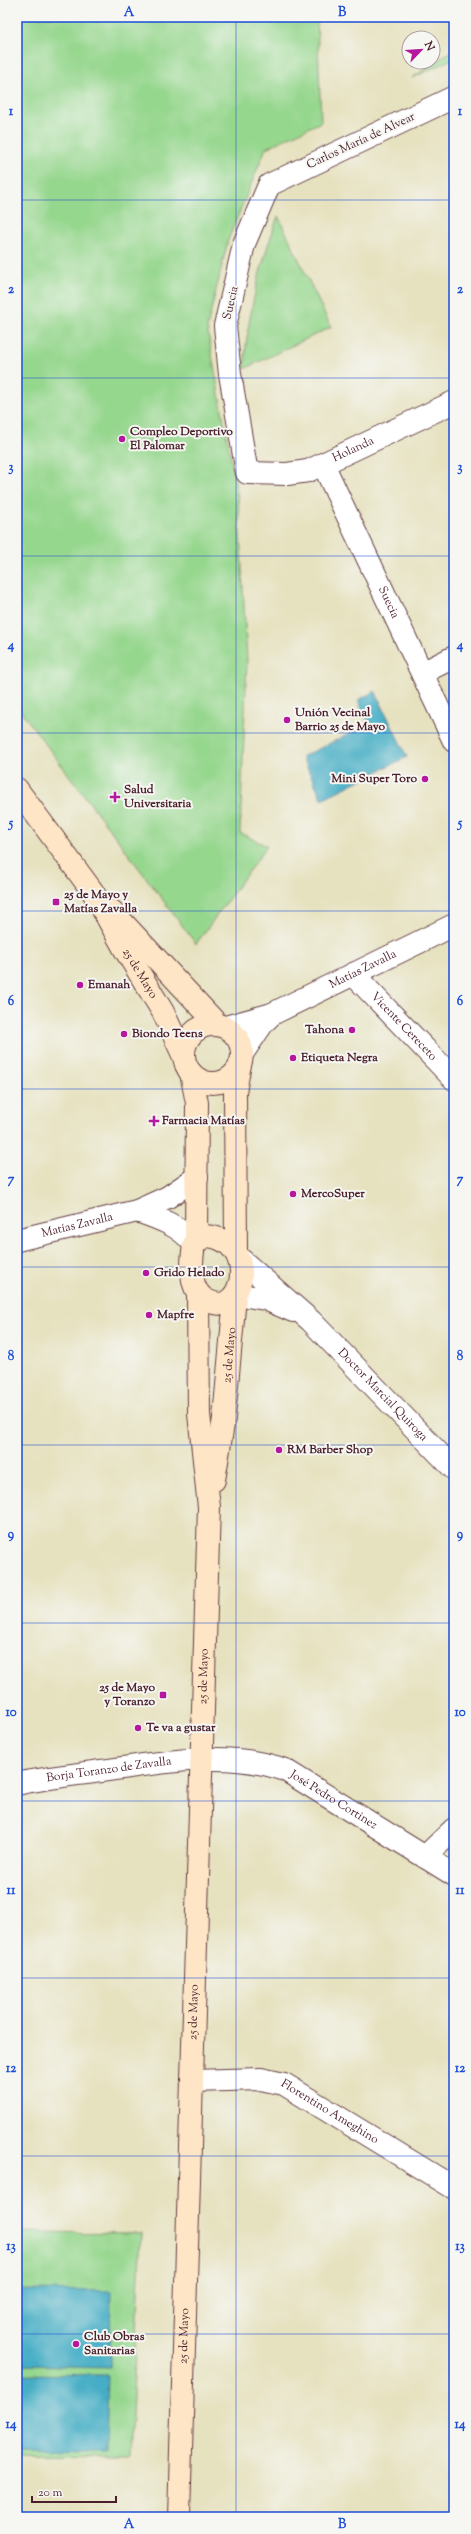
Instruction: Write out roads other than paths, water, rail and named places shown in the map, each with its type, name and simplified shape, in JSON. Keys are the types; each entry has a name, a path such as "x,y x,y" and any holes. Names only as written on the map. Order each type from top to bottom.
{"street":[{"name":"Carlos María de Alvear","path":"269,184 454,97"},
{"name":"Suecia","path":"247,473 230,374 225,326 244,244 269,184"},
{"name":"Holanda","path":"247,473 287,474 308,471 454,402"},
{"name":"Suecia","path":"323,464 454,741"},
{"path":"422,673 454,657"},
{"name":"25 de Mayo","path":"17,789 93,892 221,1026"},
{"name":"25 de Mayo","path":"93,892 124,948 163,1012 188,1065 197,1103 195,1242"},
{"name":"Matías Zavalla","path":"221,1026 272,1014 454,925"},
{"name":"Vicente Cereceto","path":"353,974 454,1079"},
{"name":"Matías Zavalla","path":"241,1059 263,1023 272,1014"},
{"path":"237,1253 224,1239 217,1236 204,1236 195,1242 192,1259 194,1284 198,1295 204,1300 222,1304 235,1296 239,1270 237,1253 235,1092 241,1059 239,1040 221,1026 200,1027 193,1032 185,1046 188,1065 208,1082 218,1082 235,1073 241,1059"},
{"name":"Matías Zavalla","path":"17,1240 137,1211 168,1197 197,1177"},
{"path":"137,1211 170,1224 195,1242"},
{"name":"Doctor Marcial Quiroga","path":"237,1253 311,1321 454,1469"},
{"name":"25 de Mayo","path":"198,1295 199,1414 209,1507"},
{"name":"25 de Mayo","path":"179,2517 209,1507 224,1418 235,1296"},
{"name":"Doctor Marcial Quiroga","path":"235,1296 251,1296 280,1304 311,1321"},
{"name":"Borja Toranzo de Zavalla","path":"17,1784 201,1759"},
{"name":"José Pedro Cortinez","path":"201,1759 246,1760 267,1763 284,1770 454,1875"},
{"path":"424,1857 454,1829"},
{"name":"Florentino Ameghino","path":"192,2081 261,2079 284,2084 454,2188"}],"water":[{"path":"375,691 407,757 322,799 302,757 369,724 358,700"},
{"path":"17,2290 111,2291 110,2367 17,2365"},
{"path":"17,2374 108,2375 106,2451 17,2450"}],"place":[{"name":"Compleo Deportivo El Palomar","path":"122,439"},
{"name":"Unión Vecinal Barrio 25 de Mayo","path":"287,720"},
{"name":"Mini Super Toro","path":"425,779"},
{"name":"Salud Universitaria","path":"115,797"},
{"name":"25 de Mayo y Matías Zavalla","path":"56,902"},
{"name":"Emanah","path":"80,985"},
{"name":"Tahona","path":"352,1030"},
{"name":"Biondo Teens","path":"124,1034"},
{"name":"Etiqueta Negra","path":"293,1058"},
{"name":"Farmacia Matías","path":"154,1121"},
{"name":"MercoSuper","path":"293,1194"},
{"name":"Grido Helado","path":"146,1273"},
{"name":"Mapfre","path":"149,1315"},
{"name":"RM Barber Shop","path":"279,1450"},
{"name":"25 de Mayo y Toranzo","path":"163,1695"},
{"name":"Te va a gustar","path":"138,1728"},
{"name":"Club Obras Sanitarias","path":"76,2344"}]}
